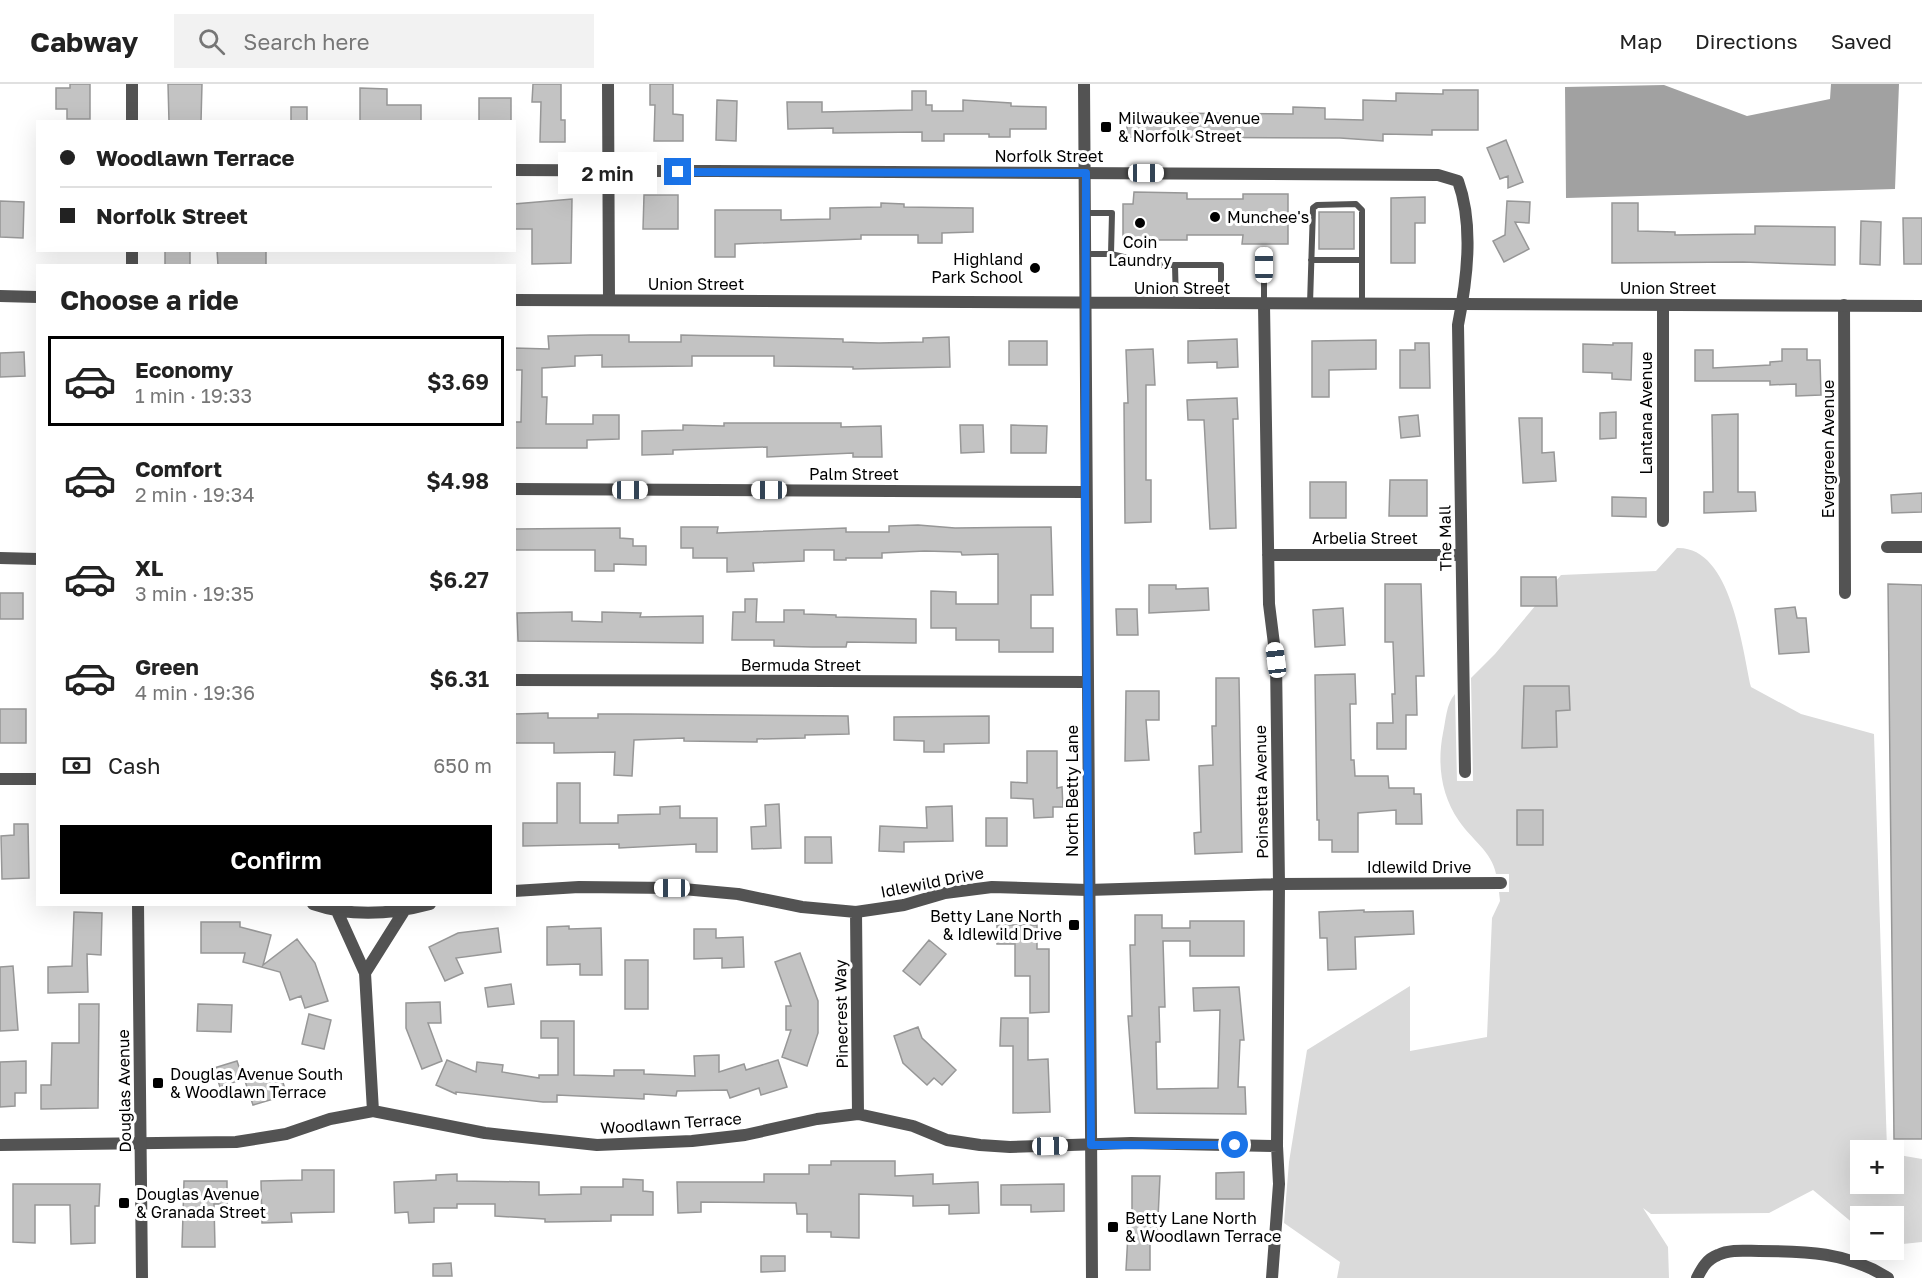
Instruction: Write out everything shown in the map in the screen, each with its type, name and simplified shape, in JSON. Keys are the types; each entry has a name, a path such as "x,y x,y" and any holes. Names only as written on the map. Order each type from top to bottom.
{"street":[{"path":"132,84 132,120"},
{"path":"608,84 609,300"},
{"name":"North Betty Lane","path":"1084,84 1092,1278"},
{"name":"Norfolk Street","path":"516,170 1438,175 1458,181 1467,204 1466,276 1462,304"},
{"path":"0,296 36,297"},
{"name":"Union Street","path":"516,300 1264,305 1922,306"},
{"name":"The Mall","path":"1462,304 1458,325 1465,772"},
{"name":"Lantana Avenue","path":"1662,304 1663,521"},
{"name":"Poinsetta Avenue","path":"1264,305 1269,604 1276,660 1279,884 1277,1146 1279,1184 1272,1278"},
{"name":"Evergreen Avenue","path":"1844,305 1845,593"},
{"name":"Palm Street","path":"516,489 1085,492"},
{"path":"1887,547 1922,547"},
{"name":"Arbelia Street","path":"1268,555 1461,555"},
{"path":"0,558 36,559"},
{"name":"Bermuda Street","path":"516,680 1087,682"},
{"path":"0,779 36,779"},
{"name":"Idlewild Drive","path":"516,891 579,886 672,888 738,894 802,907 856,912 904,905 945,893 992,887 1088,890 1279,884 1501,883"},
{"name":"Douglas Avenue","path":"138,906 142,1278"},
{"path":"322,906 367,913 404,911 423,906"},
{"path":"336,909 365,973 373,1112"},
{"path":"365,973 404,911"},
{"name":"Pinecrest Way","path":"856,912 858,1114"},
{"name":"Woodlawn Terrace","path":"0,1145 236,1142 286,1134 330,1119 373,1112 485,1133 597,1144 692,1141 745,1135 817,1119 858,1114 913,1126 947,1140 980,1145 1131,1143 1277,1146"},
{"path":"1697,1278 1704,1264 1717,1255 1731,1251 1803,1251 1851,1260 1888,1278"}],"lane":[{"path":"1310,305 1313,208 1317,205 1356,204 1362,210 1362,304"},
{"path":"1086,213 1112,213 1112,254"},
{"path":"1264,250 1264,305"},
{"path":"1086,254 1112,254 1158,265 1221,266 1221,304"},
{"path":"1311,260 1362,260"},
{"path":"1175,265 1176,304"}],"shaded area":[{"path":"1831,84 1899,84 1895,189 1566,198 1565,87 1664,85 1747,116 1830,99"},
{"path":"1677,548 1695,552 1710,563 1722,581 1731,602 1751,687 1801,714 1874,734 1887,1140 1850,1140 1850,1194 1904,1194 1904,1156 1922,1159 1922,1242 1904,1244 1904,1206 1850,1206 1850,1221 1813,1190 1769,1213 1651,1214 1643,1208 1668,1247 1669,1278 1337,1278 1340,1262 1284,1223 1289,1162 1307,1050 1410,986 1410,1051 1487,1037 1492,918 1500,901 1499,892 1509,892 1509,874 1496,874 1486,852 1459,821 1444,790 1440,756 1450,702 1455,694 1457,781 1473,781 1471,678 1495,654 1561,575 1656,571"}],"building":[{"path":"70,84 90,84 90,119 67,119 67,109 56,109 56,88 70,88"},
{"path":"168,84 202,84 201,120 169,120"},
{"path":"533,84 561,84 561,120 565,120 565,142 540,142 541,102 532,102"},
{"path":"650,84 673,84 673,114 683,115 683,141 654,141 655,105 650,105"},
{"path":"360,88 387,89 387,105 421,105 421,120 360,120"},
{"path":"1443,90 1478,90 1478,130 1432,130 1432,135 1383,134 1383,141 1340,138 1127,137 1127,113 1293,114 1293,107 1325,108 1325,119 1363,120 1363,100 1396,101 1396,93 1443,94"},
{"path":"912,91 926,91 926,105 932,105 932,111 963,111 963,100 1011,103 1011,106 1046,107 1046,129 1010,129 1010,137 989,137 989,134 944,134 944,141 922,141 922,132 833,133 833,128 788,129 787,102 822,102 822,112 912,110"},
{"path":"479,98 511,98 511,120 479,120"},
{"path":"717,100 737,101 736,141 716,140"},
{"path":"291,107 307,107 307,120 291,120"},
{"path":"1506,140 1523,182 1508,188 1508,176 1500,179 1487,148"},
{"path":"1134,192 1187,193 1187,199 1243,199 1243,194 1288,194 1288,244 1242,244 1243,235 1187,235 1187,240 1123,240 1123,204 1133,204"},
{"path":"644,195 678,195 678,229 643,229"},
{"path":"1425,197 1425,223 1415,223 1415,263 1391,263 1391,198"},
{"path":"572,199 571,263 532,264 532,229 516,229 516,204"},
{"path":"0,201 24,202 23,238 0,237"},
{"path":"1507,201 1530,202 1529,223 1515,222 1529,249 1504,262 1493,241 1505,235"},
{"path":"881,203 904,204 904,207 973,208 973,232 942,233 942,243 918,243 918,235 861,235 861,239 735,244 735,257 715,257 715,210 781,210 781,220 830,219 830,208 881,207"},
{"path":"1612,203 1638,203 1638,231 1675,232 1675,235 1755,234 1755,226 1835,227 1835,265 1743,262 1612,263"},
{"path":"1319,212 1354,212 1354,249 1319,249"},
{"path":"1903,218 1922,218 1922,264 1904,264"},
{"path":"1861,221 1881,222 1880,265 1860,264"},
{"path":"165,252 190,252 190,264 165,264"},
{"path":"217,252 266,252 266,264 218,264"},
{"path":"629,335 629,342 681,342 681,335 843,339 843,342 879,343 923,342 923,338 949,337 950,367 853,369 853,367 774,366 774,356 692,356 692,366 602,367 602,355 575,356 575,366 542,368 542,397 547,397 546,424 593,424 593,415 619,415 619,439 587,440 587,448 516,448 516,422 521,422 522,370 516,370 516,348 549,349 548,336"},
{"path":"1237,339 1238,367 1217,368 1217,362 1188,363 1188,341"},
{"path":"1376,340 1376,369 1329,370 1329,397 1312,397 1312,341"},
{"path":"1009,341 1047,341 1047,365 1009,365"},
{"path":"1415,343 1429,343 1430,388 1400,388 1400,350 1415,350"},
{"path":"1613,343 1632,343 1631,380 1612,379 1612,373 1583,372 1583,344 1613,345"},
{"path":"1153,349 1155,385 1146,385 1146,480 1151,480 1151,522 1125,523 1124,403 1128,403 1126,350"},
{"path":"1782,349 1807,349 1807,360 1820,360 1821,395 1796,396 1796,384 1770,385 1770,381 1695,381 1695,350 1713,350 1713,368 1770,365 1770,362 1782,361"},
{"path":"24,352 25,376 0,377 0,353"},
{"path":"1237,398 1238,419 1233,419 1236,528 1210,529 1204,420 1188,420 1187,400"},
{"path":"1616,412 1616,438 1600,439 1600,413"},
{"path":"1738,414 1738,492 1755,492 1756,511 1704,513 1704,492 1713,492 1712,415"},
{"path":"1418,415 1420,436 1401,438 1399,417"},
{"path":"1519,418 1542,418 1542,453 1554,452 1556,481 1523,483"},
{"path":"724,423 841,423 841,427 881,426 882,457 853,457 853,453 767,457 767,447 673,450 673,454 642,455 642,431 683,430 683,425 724,426"},
{"path":"960,425 983,425 984,452 961,453"},
{"path":"1011,425 1047,426 1046,453 1011,453"},
{"path":"1390,480 1427,480 1427,516 1389,516"},
{"path":"1310,482 1346,482 1346,518 1310,518"},
{"path":"1922,493 1922,512 1892,513 1891,495"},
{"path":"1612,497 1646,498 1646,517 1612,516"},
{"path":"918,525 955,528 1051,527 1053,595 1031,595 1031,628 1053,628 1053,652 999,652 999,640 956,640 956,628 931,628 931,591 956,592 956,604 998,604 998,554 962,555 961,552 925,551 882,553 882,558 834,560 834,550 804,550 804,561 753,563 754,571 727,572 727,558 693,558 693,548 681,548 681,527 718,527 717,533 846,528 846,532 889,532 889,526"},
{"path":"620,528 620,538 633,539 633,546 646,546 646,565 614,564 614,571 595,571 595,550 516,550 516,529"},
{"path":"1521,577 1556,577 1557,606 1521,606"},
{"path":"1385,584 1421,584 1424,676 1416,676 1417,715 1406,715 1406,749 1377,749 1377,723 1393,723 1392,694 1395,694 1393,642 1385,642"},
{"path":"1888,584 1922,585 1922,1139 1894,1139"},
{"path":"1149,585 1176,585 1176,589 1208,588 1209,610 1149,613"},
{"path":"0,593 23,593 23,619 0,619"},
{"path":"745,599 757,599 756,622 784,622 784,610 804,610 804,614 836,615 836,617 916,619 916,643 847,642 846,647 812,647 774,646 774,640 732,640 733,612 745,612"},
{"path":"1795,607 1797,618 1806,618 1809,652 1779,654 1775,609"},
{"path":"1343,608 1345,645 1315,647 1313,610"},
{"path":"1116,609 1137,609 1138,635 1117,635"},
{"path":"572,612 572,621 602,622 602,612 641,613 640,617 703,616 703,643 518,641 517,613"},
{"path":"1355,674 1356,704 1350,704 1351,760 1354,760 1355,776 1388,776 1389,788 1414,788 1414,794 1421,794 1422,824 1396,824 1396,810 1358,813 1358,852 1332,852 1332,840 1319,840 1319,820 1317,820 1315,675"},
{"path":"1216,678 1239,678 1242,852 1195,854 1194,833 1201,832 1199,766 1213,765 1212,726 1216,726"},
{"path":"1524,686 1569,686 1570,710 1556,711 1557,747 1522,748"},
{"path":"1126,691 1159,691 1159,720 1146,720 1149,760 1125,761"},
{"path":"0,709 26,709 26,743 0,743"},
{"path":"548,713 548,718 598,718 598,714 848,716 849,734 757,739 757,742 684,741 684,738 634,740 632,776 614,775 615,752 554,753 554,743 516,743 516,714"},
{"path":"989,716 989,743 944,744 944,752 924,752 924,741 894,740 894,717"},
{"path":"1027,751 1057,751 1057,788 1062,787 1063,807 1053,807 1053,817 1034,818 1033,799 1011,798 1011,782 1027,783"},
{"path":"557,783 580,783 580,823 618,823 618,815 660,814 660,807 680,806 680,818 717,818 717,852 696,852 696,844 619,848 619,844 523,846 523,823 557,823"},
{"path":"779,804 781,848 752,849 751,827 766,826 765,805"},
{"path":"952,806 953,841 904,842 904,852 879,851 880,826 927,828 926,807"},
{"path":"1517,810 1543,810 1543,845 1517,845"},
{"path":"986,818 1007,818 1007,846 986,846"},
{"path":"14,824 28,824 29,878 2,879 1,836 14,835"},
{"path":"805,837 831,837 832,863 805,863"},
{"path":"1364,910 1364,912 1413,911 1414,934 1355,937 1356,969 1328,970 1327,938 1320,938 1319,912"},
{"path":"74,912 102,913 101,955 87,954 88,992 48,993 48,967 72,966"},
{"path":"1135,915 1162,915 1162,928 1190,928 1190,921 1244,921 1244,956 1190,956 1190,941 1163,941 1165,1007 1159,1007 1160,1042 1156,1042 1157,1089 1218,1088 1220,1010 1194,1011 1193,988 1239,987 1244,1040 1240,1040 1238,1087 1245,1087 1246,1114 1135,1113 1128,1016 1132,1016 1130,945 1135,945"},
{"path":"201,922 240,922 240,927 271,935 263,965 297,939 315,963 328,1001 305,1008 301,996 290,1000 280,972 243,962 245,953 201,953"},
{"path":"997,925 1037,925 1037,949 1049,949 1049,1012 1030,1013 1030,976 1015,976 1015,944 997,944"},
{"path":"569,926 569,929 601,928 602,975 580,975 580,964 547,965 547,927"},
{"path":"498,928 501,952 456,958 463,973 445,981 429,947 458,933"},
{"path":"694,929 716,929 716,938 743,937 744,967 722,968 722,958 694,959"},
{"path":"929,940 946,954 920,985 903,971"},
{"path":"800,953 818,1001 818,1033 807,1066 782,1057 791,1030 786,1030 786,1006 791,1006 775,962"},
{"path":"625,960 648,960 648,1009 625,1009"},
{"path":"13,966 18,1030 0,1031 0,967"},
{"path":"511,984 514,1004 488,1007 485,988"},
{"path":"440,1002 441,1023 428,1023 442,1061 422,1069 406,1028 406,1003"},
{"path":"79,1004 99,1004 98,1108 41,1109 41,1085 51,1085 52,1043 79,1043"},
{"path":"198,1004 232,1005 231,1032 197,1031"},
{"path":"309,1014 331,1020 324,1049 302,1044"},
{"path":"1001,1018 1028,1018 1028,1060 1048,1059 1050,1112 1013,1113 1013,1046 1000,1046"},
{"path":"541,1021 574,1021 574,1075 614,1076 614,1070 644,1070 644,1074 695,1076 694,1056 719,1055 719,1072 744,1064 746,1070 778,1060 787,1087 761,1095 759,1088 730,1098 727,1090 677,1091 676,1096 644,1094 644,1099 557,1095 557,1102 543,1102 456,1092 456,1094 436,1085 447,1060 476,1072 477,1062 503,1065 502,1072 539,1078 539,1075 558,1075 558,1038 541,1038"},
{"path":"918,1027 922,1038 956,1070 942,1085 934,1078 927,1085 903,1063 894,1036"},
{"path":"26,1061 26,1093 15,1093 15,1106 0,1107 0,1062"},
{"path":"237,1061 243,1079 220,1087 214,1068"},
{"path":"279,1070 287,1095 253,1105 245,1081"},
{"path":"831,1161 895,1161 895,1176 933,1174 933,1184 978,1182 979,1213 949,1214 949,1205 913,1206 913,1196 859,1194 859,1238 831,1237 831,1232 807,1232 807,1214 797,1214 796,1203 701,1202 701,1212 678,1213 677,1182 764,1182 764,1174 809,1174 809,1165 831,1165"},
{"path":"302,1170 334,1170 334,1212 291,1213 292,1222 262,1223 261,1181 302,1180"},
{"path":"1244,1172 1244,1199 1216,1199 1216,1173"},
{"path":"457,1174 457,1181 539,1182 539,1195 581,1194 581,1187 623,1187 623,1179 643,1180 643,1191 653,1192 653,1215 611,1215 611,1221 545,1222 545,1219 495,1216 495,1204 457,1204 457,1208 434,1208 434,1222 409,1223 408,1212 395,1213 394,1182 436,1180 436,1175"},
{"path":"1132,1176 1160,1176 1157,1239 1150,1238 1150,1270 1126,1270 1129,1216 1132,1216"},
{"path":"184,1181 227,1181 227,1204 214,1204 215,1247 182,1247"},
{"path":"13,1184 100,1184 99,1206 95,1206 95,1243 71,1244 70,1205 35,1205 35,1243 13,1242"},
{"path":"1064,1184 1064,1211 1031,1212 1031,1205 1001,1205 1001,1185"},
{"path":"761,1256 785,1256 785,1271 761,1272"},
{"path":"451,1263 452,1276 433,1276 433,1264"}],"place":[{"name":"Milwaukee Avenue & Norfolk Street","path":"1106,127"},
{"name":"Munchee's","path":"1215,217"},
{"name":"Coin Laundry","path":"1140,223"},
{"name":"Highland Park School","path":"1035,268"},
{"name":"Betty Lane North & Idlewild Drive","path":"1074,925"},
{"name":"Douglas Avenue South & Woodlawn Terrace","path":"158,1083"},
{"name":"Douglas Avenue & Granada Street","path":"124,1203"},
{"name":"Betty Lane North & Woodlawn Terrace","path":"1113,1227"}],"route":[{"path":"678,172 1086,173 1085,492 1091,1145 1131,1143 1235,1145"}]}
